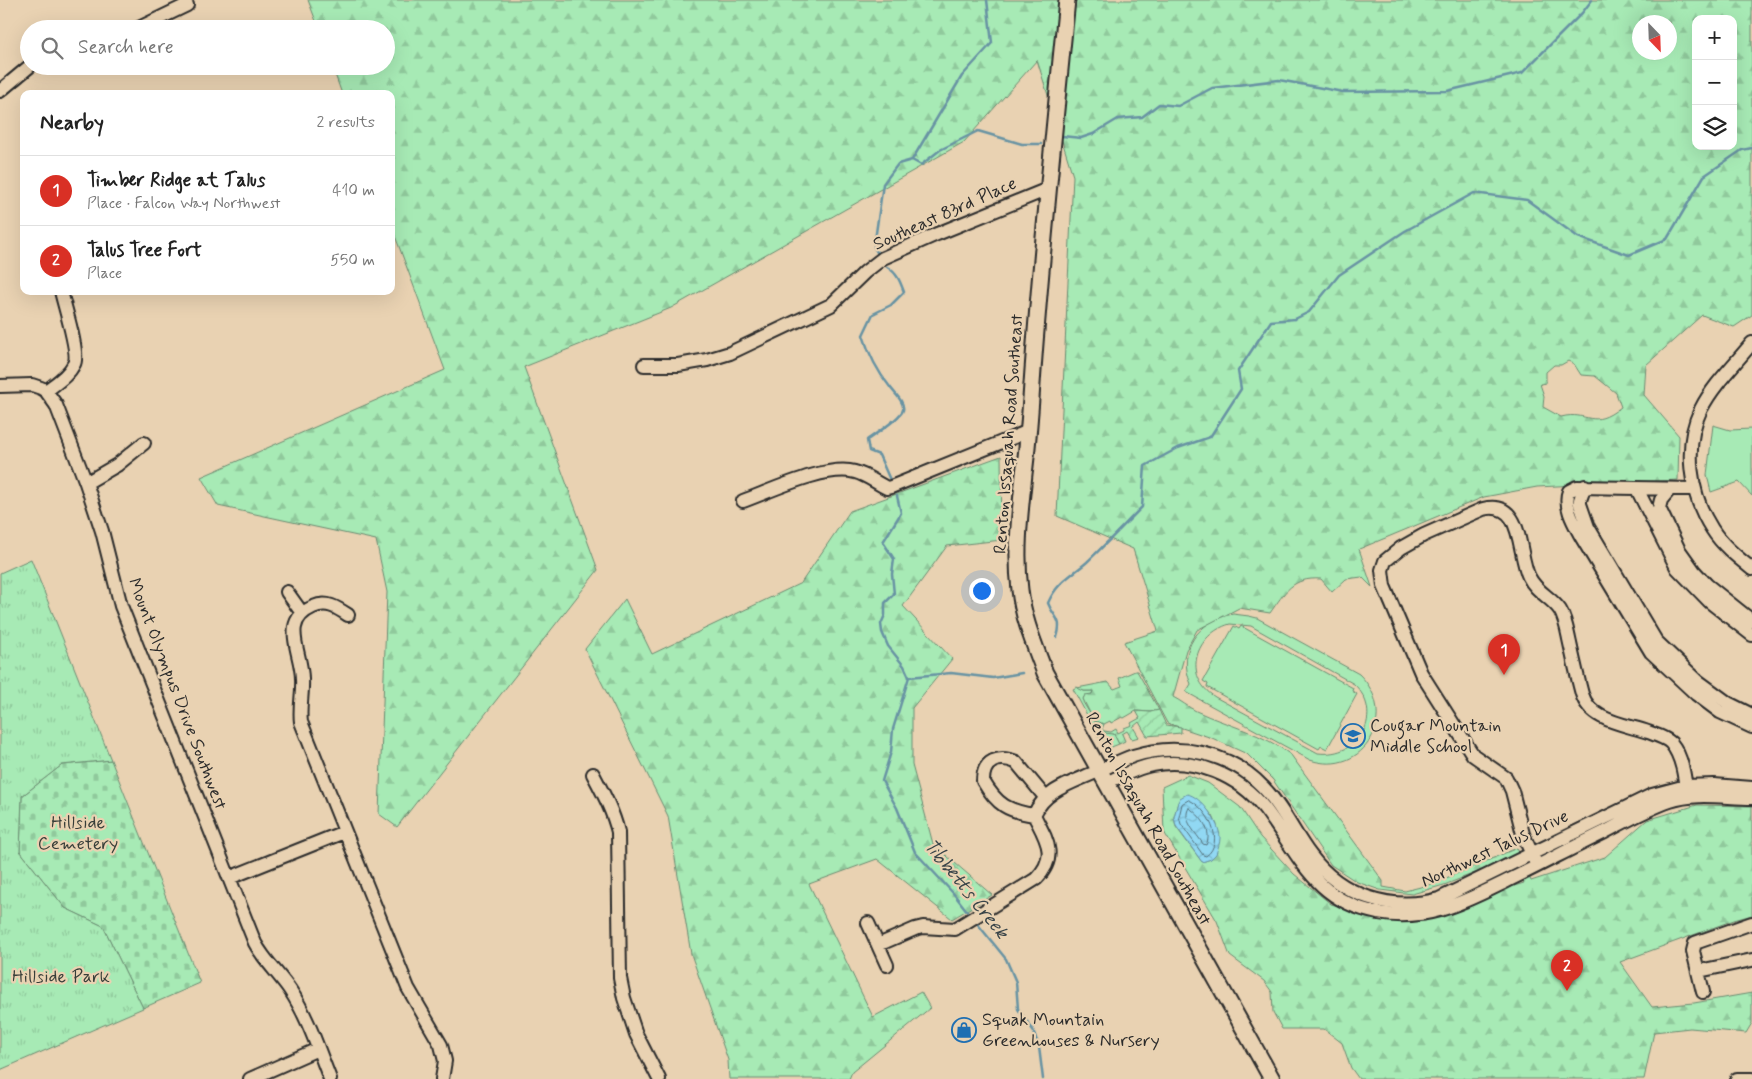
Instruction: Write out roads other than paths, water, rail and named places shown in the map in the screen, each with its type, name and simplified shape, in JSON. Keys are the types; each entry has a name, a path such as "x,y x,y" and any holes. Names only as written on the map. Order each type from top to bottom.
{"main road":[{"name":"Renton Issaquah Road Southeast","path":"1067,0 1048,189 1029,432 1018,536 1017,558 1020,592 1026,620 1045,673 1272,1079"}],"street":[{"path":"156,20 187,5"},
{"path":"0,91 20,74"},
{"name":"Southeast 83rd Place","path":"644,365 678,365 707,360 730,353 831,305 865,272 883,258 1048,189"},
{"path":"0,386 32,385 46,391 71,370 76,358 62,295"},
{"path":"1752,343 1708,397 1696,420 1692,438 1691,457 1694,489 1712,529 1727,548 1752,569"},
{"name":"Mount Olympus Drive Southwest","path":"46,391 56,404 86,483 111,560 121,606 255,943 299,1005 330,1079"},
{"path":"743,502 817,474 841,470 856,472 886,488 891,487 1029,432"},
{"path":"86,483 117,465 144,443"},
{"path":"1694,489 1636,489 1585,486 1572,488 1567,496 1574,522 1582,538 1651,652 1720,712 1752,727"},
{"path":"1585,486 1580,504 1588,526 1656,641 1698,681 1728,702 1752,715"},
{"path":"1636,489 1678,568 1710,602 1752,635"},
{"path":"1670,489 1661,500 1660,508 1684,558 1708,585 1752,621"},
{"path":"1537,866 1530,854 1520,825 1510,784 1500,773 1472,755 1426,683 1406,642 1384,586 1382,570 1386,561 1401,548 1424,535 1483,509 1491,507 1500,508 1507,512 1514,522 1529,577 1540,592 1555,603 1563,615 1582,695 1589,707 1601,717 1666,739 1676,749 1687,791"},
{"path":"287,592 302,613"},
{"path":"348,615 326,604 315,606 302,613 295,623 294,628 302,679 300,700 301,722 408,988 442,1045 445,1061 442,1079"},
{"name":"Northwest Talus Drive","path":"1103,777 1132,756 1158,750 1193,751 1225,760 1246,772 1264,787 1311,856 1326,872 1339,883 1355,892 1384,903 1415,903 1439,898 1652,795 1687,791 1714,785 1752,788"},
{"path":"1034,814 1013,811 1001,804 984,781 986,767 990,762 996,760 1016,762 1045,797"},
{"name":"Northwest Talus Drive","path":"1103,777 1160,764 1186,764 1220,774 1237,783 1258,800 1302,864 1322,887 1348,903 1378,913 1410,914 1436,912 1448,908 1687,791 1705,796 1752,798"},
{"path":"594,774 608,802 618,832 619,953 620,978 624,998 636,1034 659,1079"},
{"path":"1034,814 1045,797 1103,777"},
{"path":"878,945 923,927 955,929 1036,879 1046,868 1049,847 1034,814"},
{"path":"229,878 344,832"},
{"path":"868,923 887,965"},
{"path":"1703,992 1693,951 1696,942 1752,923"},
{"path":"1699,971 1752,960"},
{"path":"250,1079 318,1049"},
{"path":"1737,1079 1752,1079"}],"water":[{"path":"1187,794 1204,805 1217,825 1219,832 1220,842 1216,854 1211,859 1202,862 1176,826 1174,817 1180,798"}],"waterway":[{"name":"Tibbetts Creek","path":"878,254 874,247 883,184 898,164 912,160 962,76 992,43 987,0"},
{"path":"1062,136 1081,138 1093,134 1118,119 1142,117 1159,104 1178,106 1212,88 1279,80 1343,92 1447,91 1522,73 1582,13 1592,0"},
{"path":"912,160 921,165 940,150 978,131 1022,144 1041,144"},
{"path":"1057,637 1059,631 1058,622 1048,603 1056,590 1142,507 1145,466 1178,448 1210,437 1241,389 1238,371 1271,321 1295,319 1309,312 1339,275 1405,231 1474,193 1527,200 1578,237 1629,255 1667,239 1704,176 1742,150 1752,148"},
{"name":"Tibbetts Creek","path":"887,267 898,278 904,292 891,305 873,314 863,335 877,369 901,401 903,407 901,414 897,418 867,440 869,451 879,455 890,480"},
{"name":"Tibbetts Creek","path":"897,496 901,513 883,542 894,559 892,574 894,594 885,603 885,615 881,624 888,646 904,666 909,677 893,729 891,752 882,781 897,808 915,852 953,893 971,916"},
{"path":"909,677 951,673 993,678 1022,673"},
{"name":"Tibbetts Creek","path":"976,922 1006,959 1016,982 1018,1009 1033,1030 1039,1047 1043,1079"}],"place":[{"name":"Timber Ridge at Talus","path":"1504,675"},
{"name":"Cougar Mountain Middle School","path":"1353,736"},
{"name":"Talus Tree Fort","path":"1567,991"},
{"name":"Squak Mountain Greenhouses & Nursery","path":"964,1030"}],"park label":[{"name":"Hillside Cemetery","path":"78,833"},
{"name":"Hillside Park","path":"61,977"}]}
